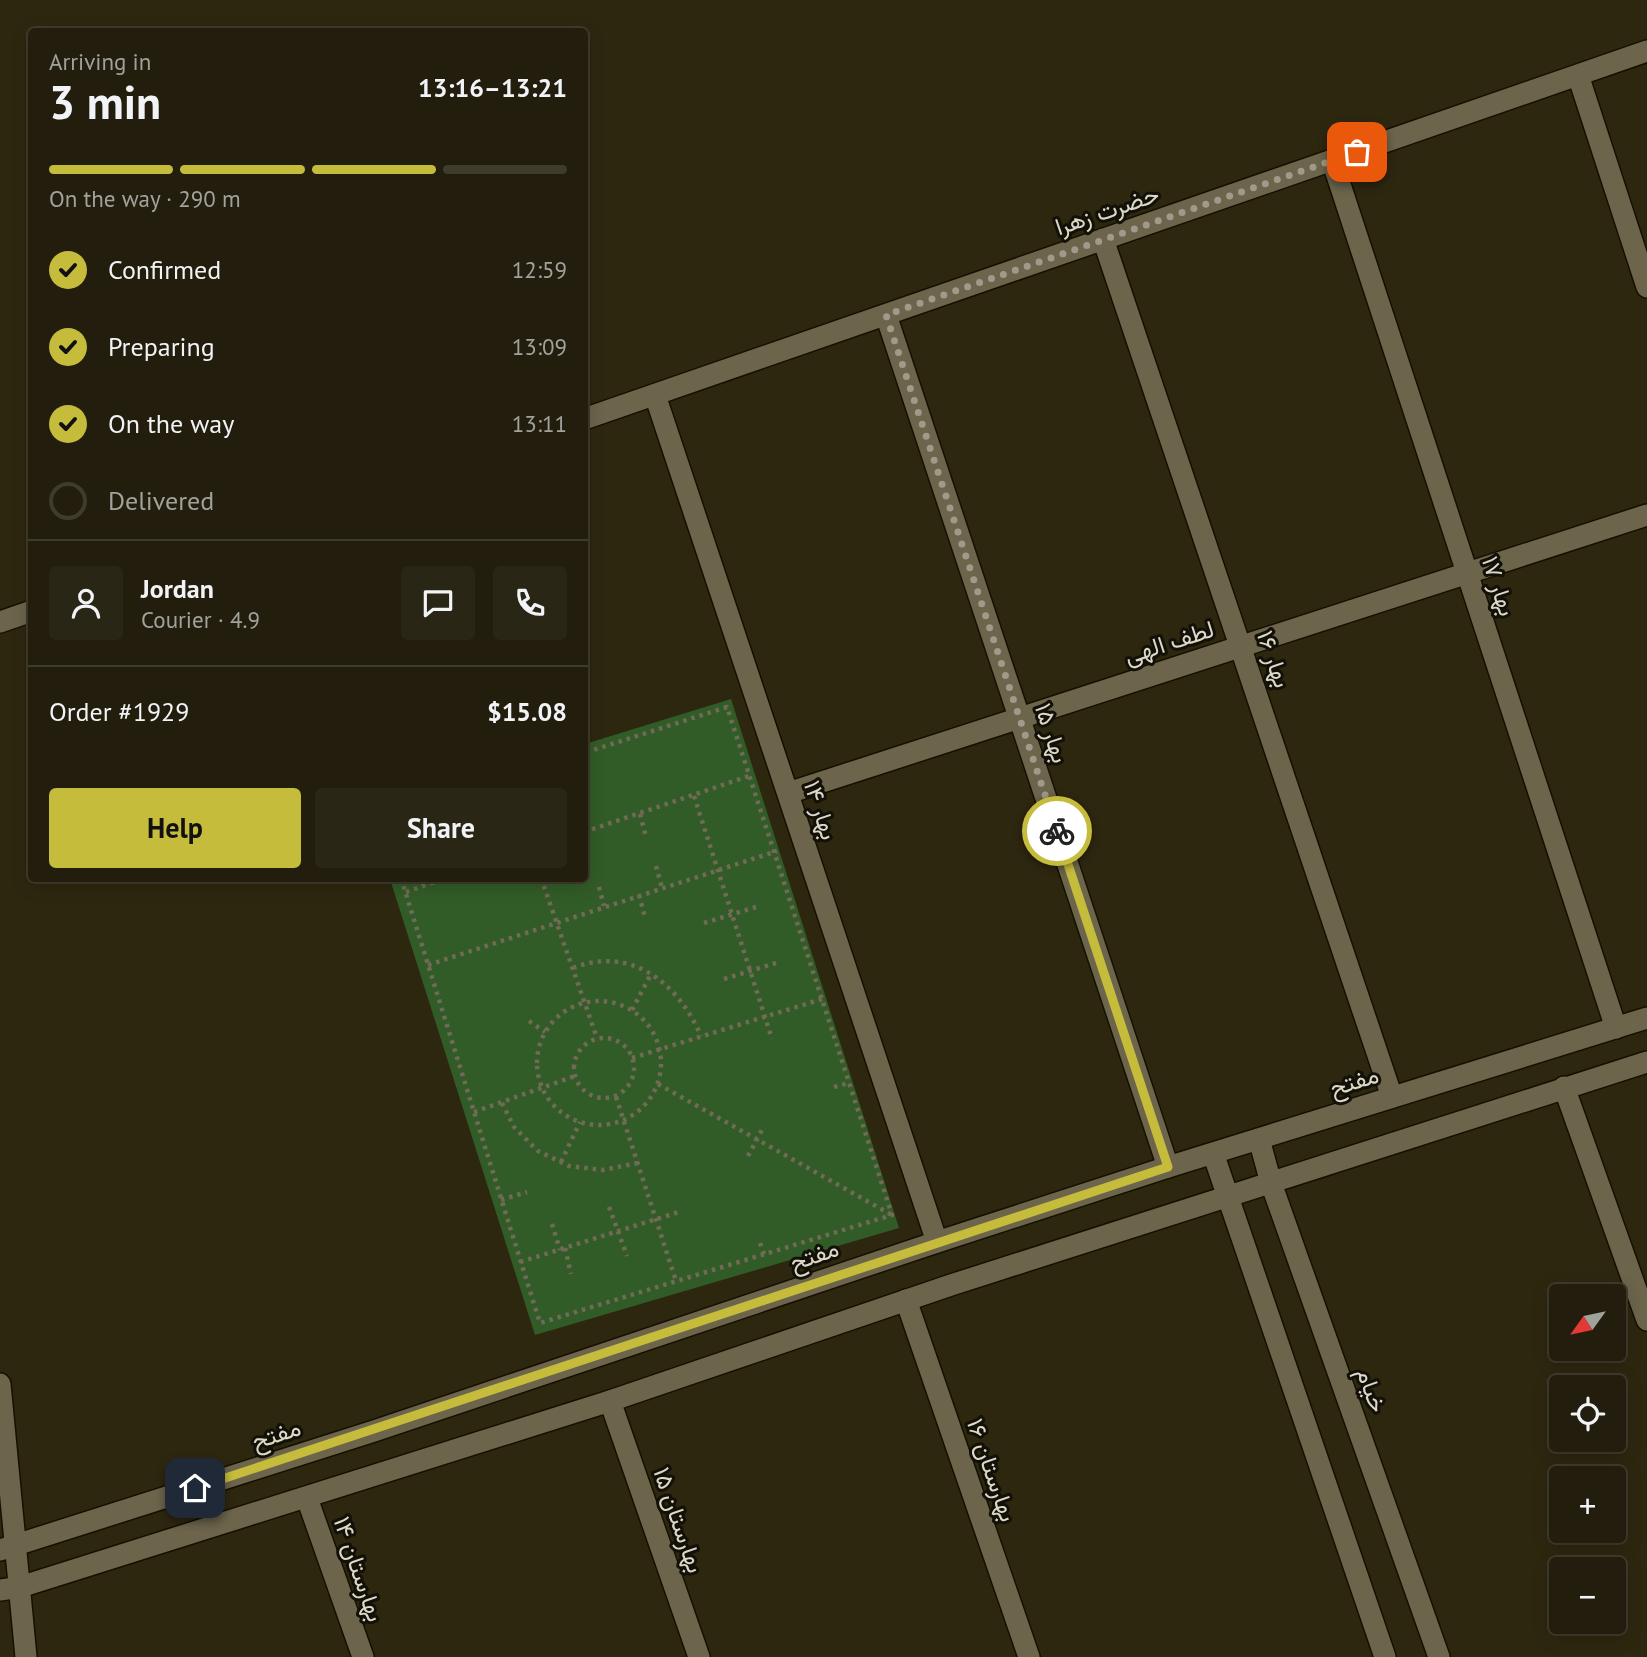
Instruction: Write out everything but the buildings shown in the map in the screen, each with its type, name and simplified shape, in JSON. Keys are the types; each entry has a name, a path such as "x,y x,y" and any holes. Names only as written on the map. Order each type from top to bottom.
{"street":[{"name":"حضرت زهرا","path":"588,418 1647,51"},
{"path":"1578,75 1647,287"},
{"name":"بهار ۱۷","path":"1332,160 1616,1028"},
{"name":"بهار ۱۶","path":"1104,239 1392,1097"},
{"name":"بهار ۱۵","path":"886,315 1168,1167"},
{"name":"بهار ۱۴","path":"655,395 937,1242"},
{"name":"لطف الهی","path":"788,793 1647,515"},
{"path":"0,621 28,612"},
{"name":"مفتح","path":"8,1548 374,1431 1168,1167 1647,1018"},
{"path":"10,1588 307,1498 610,1401 906,1300 1647,1062"},
{"path":"1564,1087 1647,1320"},
{"name":"خیام","path":"1259,1139 1272,1183 1439,1657"},
{"path":"1213,1153 1385,1657"},
{"name":"بهارستان ۱۶","path":"906,1300 1029,1657"},
{"path":"0,1384 10,1588 26,1657"},
{"name":"بهارستان ۱۵","path":"610,1401 699,1657"},
{"name":"بهارستان ۱۴","path":"307,1498 363,1657"}],"path":[{"path":"588,752 727,707 892,1215"},
{"path":"588,831 749,776"},
{"path":"694,796 772,1039"},
{"path":"640,813 646,837"},
{"path":"428,965 774,852"},
{"path":"656,866 662,888"},
{"path":"402,882 540,1323 892,1215"},
{"path":"406,892 435,882"},
{"path":"542,882 597,1038"},
{"path":"599,887 604,906"},
{"path":"639,895 645,917"},
{"path":"704,923 756,907"},
{"path":"573,968 589,962 609,960 642,969 672,989 693,1017 701,1036"},
{"path":"724,979 776,963"},
{"path":"632,1010 651,974"},
{"path":"632,1058 822,999"},
{"path":"612,1002 632,1010 647,1024 659,1049 662,1063 658,1084 648,1102 632,1116 613,1124 592,1125 571,1119 554,1106 542,1089 537,1070 538,1050 545,1032 558,1017 574,1006 585,1003 612,1002"},
{"path":"528,1021 545,1032"},
{"path":"597,1038 617,1040 625,1046 632,1058 634,1073 631,1083 615,1097 595,1097 579,1086 575,1076 576,1057 581,1048 597,1038"},
{"path":"474,1112 575,1076"},
{"path":"834,1087 849,1083"},
{"path":"658,1084 892,1215"},
{"path":"615,1097 676,1281"},
{"path":"502,1103 514,1127 538,1151 569,1166 603,1170 638,1163"},
{"path":"561,1162 580,1122"},
{"path":"748,1156 763,1128"},
{"path":"502,1200 527,1192"},
{"path":"609,1206 627,1256"},
{"path":"520,1262 682,1211"},
{"path":"552,1224 571,1274"},
{"path":"760,1242 764,1254"}],"green space":[{"path":"731,699 899,1228 535,1335 391,882 588,882 588,743"}],"way so far":[{"path":"1057,831 886,315 1357,152"}],"route":[{"path":"195,1488 1168,1167 1057,831"}]}
